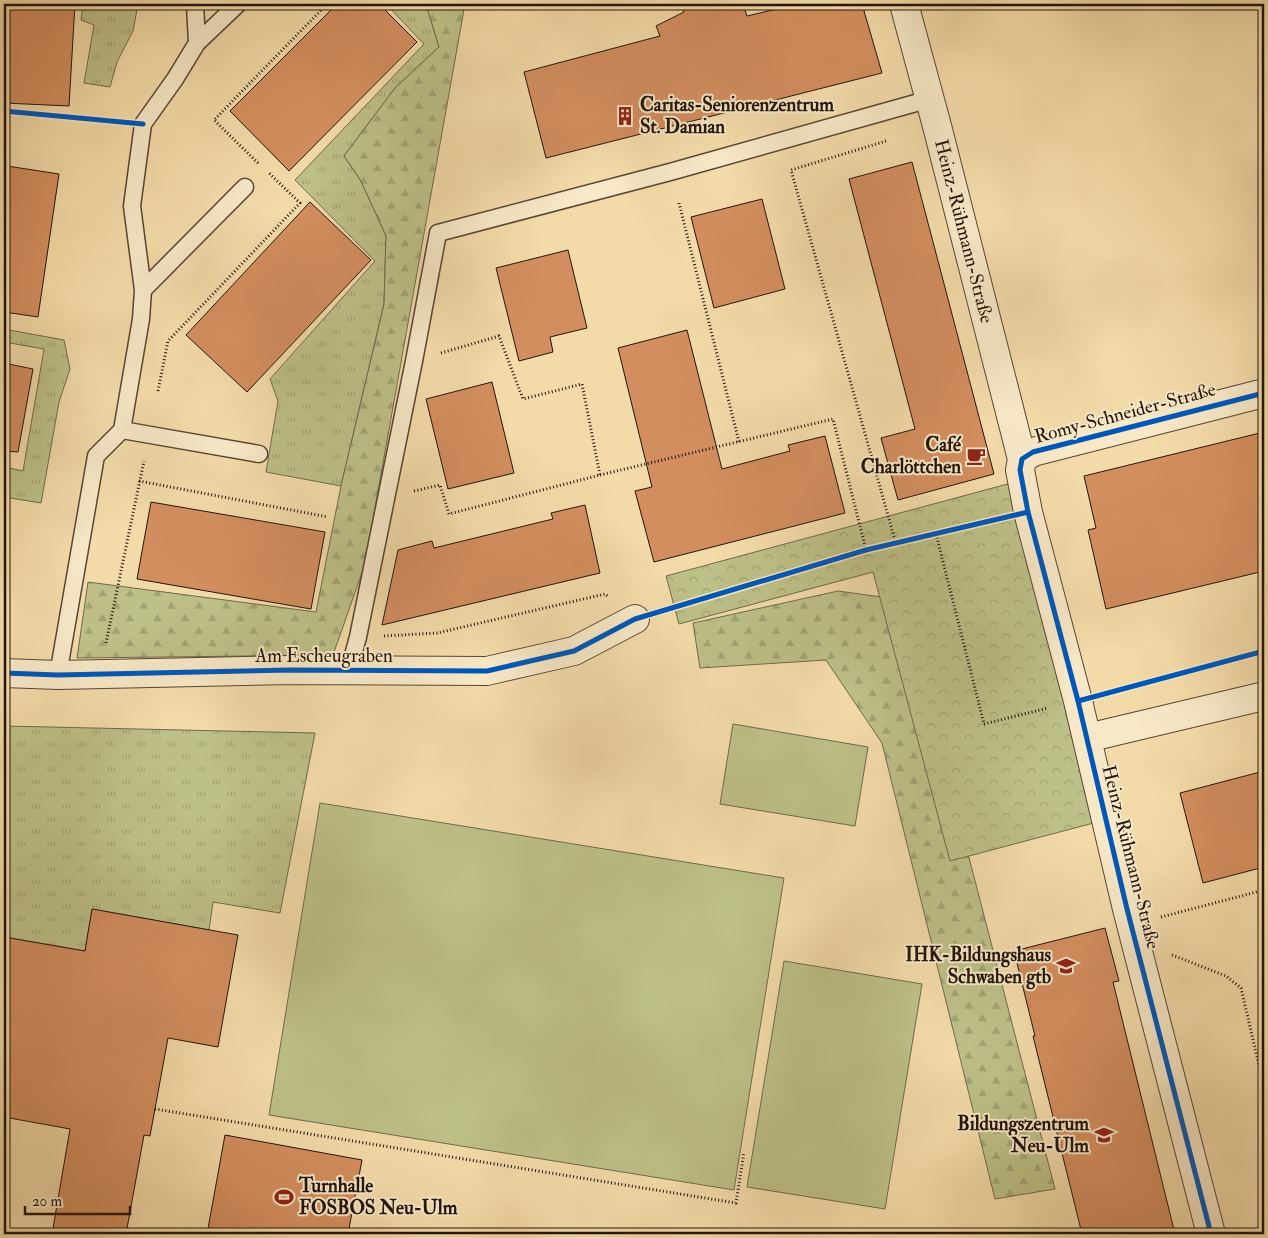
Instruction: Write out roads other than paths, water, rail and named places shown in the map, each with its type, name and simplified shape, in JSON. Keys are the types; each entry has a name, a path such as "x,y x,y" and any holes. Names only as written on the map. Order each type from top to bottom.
{"street":[{"name":"Heinz-Rühmann-Straße","path":"904,4 1022,459"},
{"name":"Romy-Schneider-Straße","path":"1022,487 1020,470 1022,459 1033,452 1264,392"},
{"name":"Heinz-Rühmann-Straße","path":"1022,487 1078,701 1135,937 1211,1234"},
{"name":"Am Escheugraben","path":"4,673 59,663 290,670 487,671 574,651 635,620"},
{"path":"1087,738 1264,696"}],"lane":[{"path":"195,4 197,43"},
{"path":"59,663 96,456 122,430 141,319 143,290 132,206 143,124 175,79 197,43 238,4"},
{"path":"349,670 358,637 438,232 670,172 930,99"},
{"path":"143,290 245,187"},
{"path":"122,430 259,454"}],"place":[{"name":"Caritas-Seniorenzentrum St. Damian","path":"625,116"},
{"name":"Café Charlöttchen","path":"976,456"},
{"name":"IHK-Bildungshaus Schwaben gtb","path":"1066,966"},
{"name":"Bildungszentrum Neu-Ulm","path":"1104,1135"},
{"name":"Turnhalle FOSBOS Neu-Ulm","path":"284,1197"}]}
